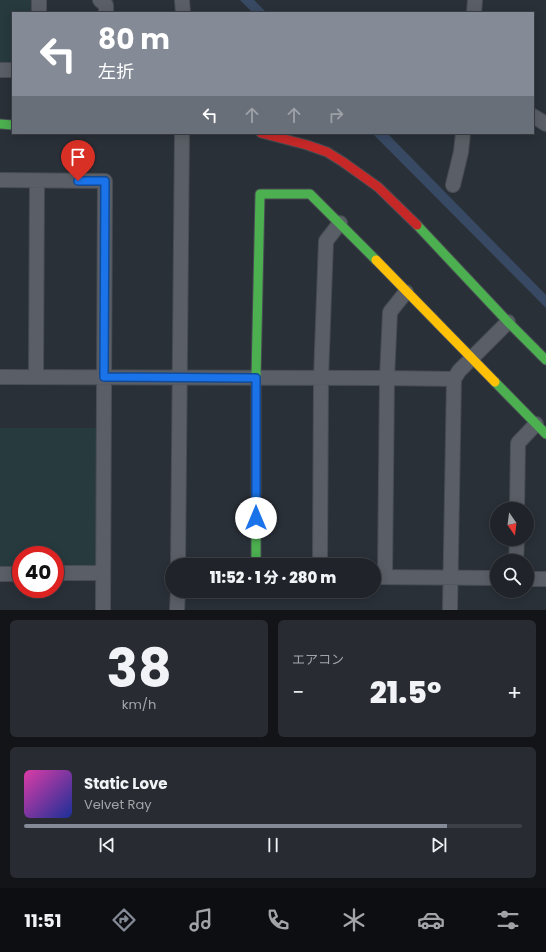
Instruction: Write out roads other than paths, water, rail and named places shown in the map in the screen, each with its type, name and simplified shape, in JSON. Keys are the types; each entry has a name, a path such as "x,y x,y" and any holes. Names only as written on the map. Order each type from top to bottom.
{"street":[{"path":"39,0 39,12"},
{"path":"100,0 106,5 106,12"},
{"path":"182,0 183,12"},
{"path":"474,12 475,0"},
{"path":"0,70 12,70"},
{"path":"534,117 546,124"},
{"path":"0,124 12,125"},
{"path":"178,558 182,134"},
{"path":"265,134 327,152 378,187 416,224 508,322 546,360"},
{"path":"453,185 461,152 463,134"},
{"path":"0,180 105,181 103,610"},
{"path":"36,377 37,181"},
{"path":"256,558 256,378 260,194 310,194 546,434"},
{"path":"320,558 321,378 326,241 340,223"},
{"path":"380,558 390,312 406,292"},
{"path":"450,610 454,380 459,371 508,322"},
{"path":"0,377 387,378 454,380"},
{"path":"517,502 518,444 536,424"},
{"path":"64,574 102,573"},
{"path":"0,574 12,574"},
{"path":"381,577 490,578"},
{"path":"534,578 546,578"},
{"path":"177,610 178,598"}],"water":[{"path":"240,0 254,0 266,12 252,12"},
{"path":"373,134 388,134 546,295 546,308"}]}
